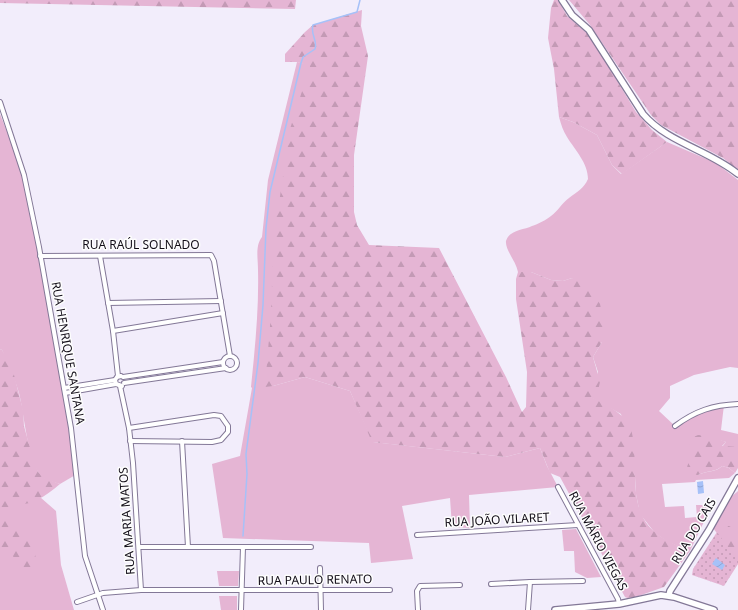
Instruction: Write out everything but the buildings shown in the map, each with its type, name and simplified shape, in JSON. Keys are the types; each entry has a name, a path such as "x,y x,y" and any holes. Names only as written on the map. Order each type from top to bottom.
{"street":[{"path":"562,0 572,15 589,30 643,114 650,122 664,132 720,160 738,174"},
{"name":"RUA HENRIQUE SANTANA","path":"0,102 24,176 71,428 85,556 103,610"},
{"name":"RUA RAÚL SOLNADO","path":"40,256 211,255 214,261 230,356"},
{"name":"RUA MARIA MATOS","path":"77,602 97,594 141,590 133,463 100,256"},
{"path":"108,303 221,301"},
{"path":"113,331 223,314"},
{"path":"64,388 119,381 226,368 232,369 236,364 235,358 230,356 223,362 119,381 65,393"},
{"path":"223,362 226,368"},
{"path":"675,426 694,414 710,408 738,404"},
{"path":"128,428 214,415 221,416 228,426 228,432 225,436 221,440 212,442 130,440"},
{"path":"182,441 188,547"},
{"name":"RUA DO CAIS","path":"669,596 670,591 736,486 738,478"},
{"name":"RUA MÁRIO VIEGAS","path":"558,487 618,599 619,604"},
{"name":"RUA JOÃO VILARET","path":"417,535 578,525"},
{"path":"139,547 311,547"},
{"path":"241,610 243,547"},
{"path":"320,568 321,610"},
{"path":"491,584 583,581"},
{"path":"528,610 530,582"},
{"path":"418,610 417,591 420,586 460,585"},
{"name":"RUA PAULO RENATO","path":"141,590 390,590"},
{"path":"555,610 598,608 653,596 669,596 713,610"}],"green space":[{"path":"0,0 296,0 295,9 0,3"},
{"path":"554,0 558,0 567,16 590,36 636,112 652,130 667,142 622,174 612,165 597,135 573,122 559,117 554,69 548,38 551,8"},
{"path":"569,0 738,0 738,170 723,158 661,125 651,115 590,25"},
{"path":"362,10 361,26 368,56 354,155 354,212 357,225 369,245 439,248 506,377 522,412 526,407 527,372 516,299 516,279 518,272 531,272 551,280 563,281 572,278 589,288 600,304 605,328 602,342 593,357 600,382 597,395 591,397 616,411 629,425 634,446 636,492 638,505 642,516 655,532 676,545 690,551 664,587 630,599 625,597 560,477 550,473 540,448 505,457 372,442 350,391 305,377 265,387 271,314 274,225 279,203 290,129 310,66 297,62 285,62 285,54 313,25"},
{"path":"297,62 311,65 273,386 305,377 350,391 373,442 505,457 540,448 558,487 469,495 470,528 452,527 450,498 402,506 413,559 371,563 369,543 223,538 212,464 240,456 252,388 258,299 258,244 262,237 268,180"},
{"path":"0,114 24,175 41,258 77,474 60,484 43,478 38,472 30,451 19,393 7,361 2,350 0,349"},
{"path":"559,117 573,122 597,135 612,165 621,174 667,142 716,163 738,180 738,368 730,367 694,375 670,386 670,398 659,411 675,426 686,418 724,405 721,430 738,434 738,447 722,447 726,442 719,440 698,448 698,475 717,470 722,466 729,468 735,473 729,478 662,484 665,507 684,506 685,518 697,517 696,505 706,505 711,507 690,551 668,542 655,533 640,514 636,494 635,477 621,414 590,397 598,372 593,357 602,342 572,278 563,281 551,280 531,272 518,272 507,248 506,241 513,232 537,224 549,217 577,192 588,179 586,168 566,135"},
{"path":"0,349 12,367 23,410 24,426 38,472 44,478 60,484 37,500 16,507 11,515 14,523 33,544 36,559 34,568 25,572 20,569 13,556 0,547"},
{"path":"698,435 710,436 726,442 722,446 738,447 738,468 735,473 729,468 722,466 716,470 698,475 691,474 687,468 693,452 698,448 689,444 689,439"},
{"path":"0,457 9,470 56,511 61,565 74,610 0,610"},
{"path":"738,491 738,561 713,528 730,498"},
{"path":"724,526 729,526 738,531 738,562 720,540 727,538"},
{"path":"576,529 601,577 587,578 575,572 574,551 564,551 562,530"},
{"path":"717,532 738,561 738,564 724,586 692,575 693,569"},
{"path":"217,571 239,571 238,586 219,586"},
{"path":"219,596 237,596 237,610 221,610"}],"water":[{"path":"703,481 704,493 698,494 697,482"},
{"path":"716,558 725,565 722,570 712,564"}],"waterway":[{"path":"243,536 247,474 246,454 258,363 263,305 266,228 270,192 301,63 303,57 315,49 316,46 312,32 313,25 357,12 360,0"}]}
